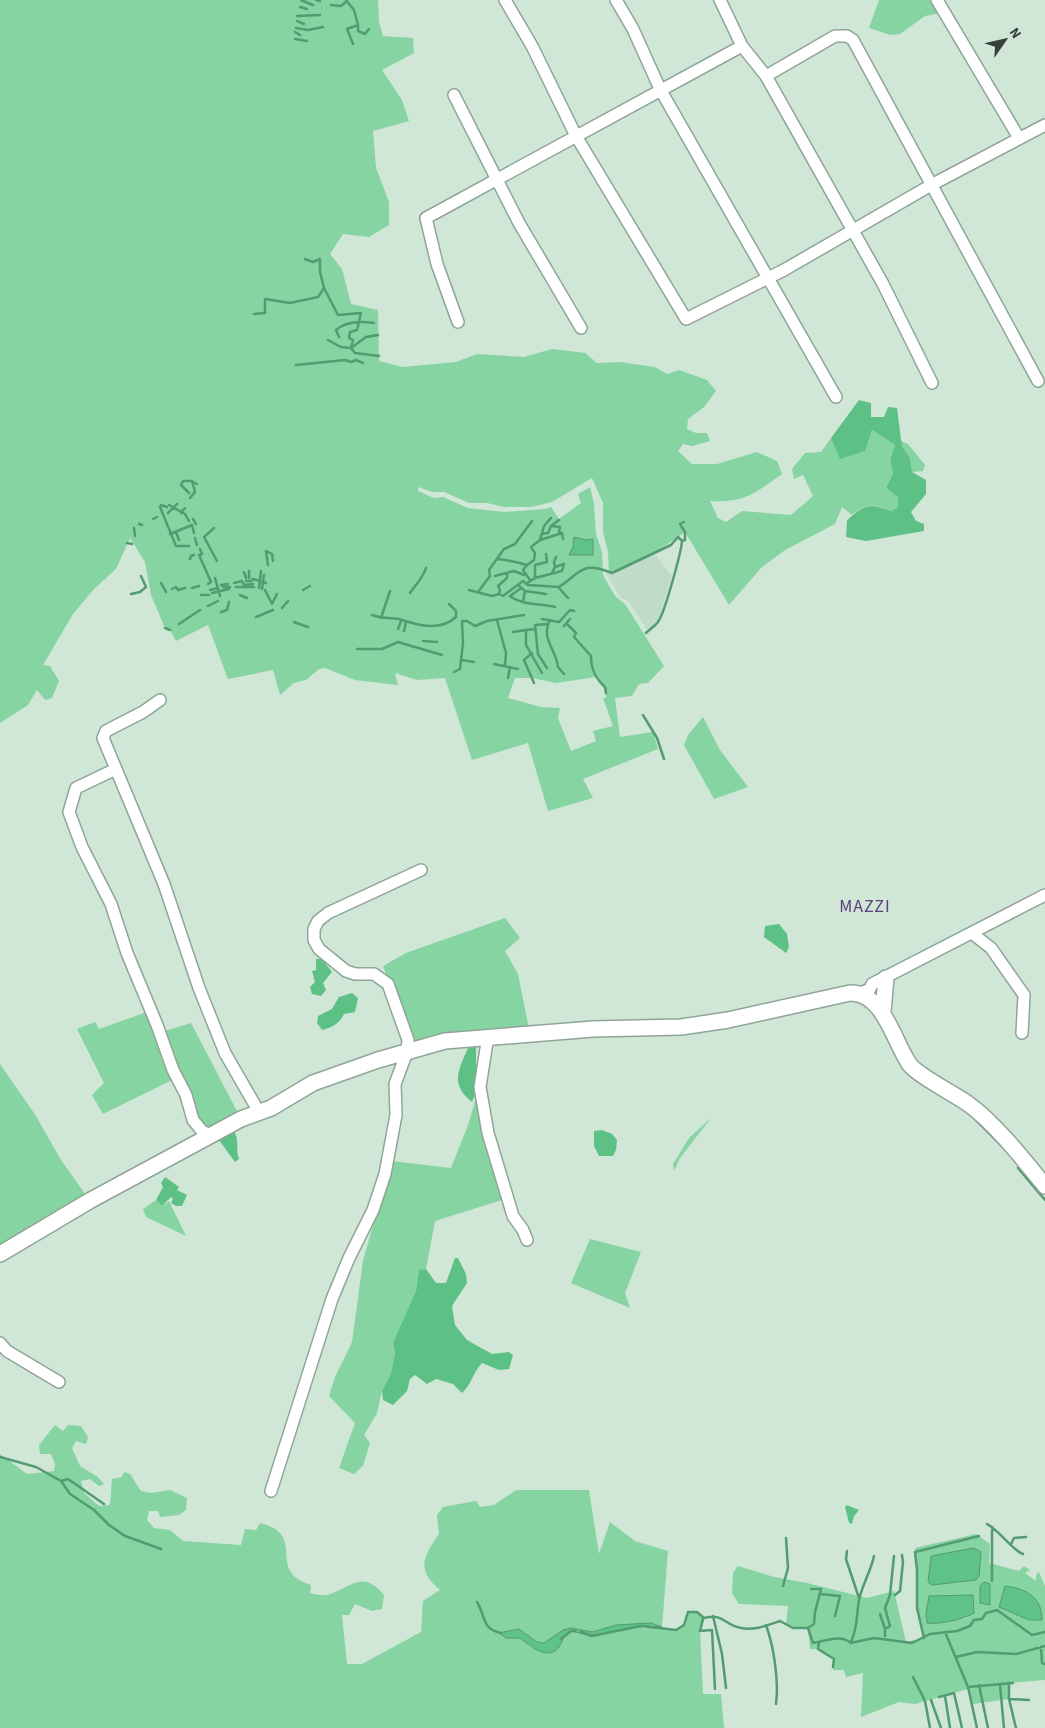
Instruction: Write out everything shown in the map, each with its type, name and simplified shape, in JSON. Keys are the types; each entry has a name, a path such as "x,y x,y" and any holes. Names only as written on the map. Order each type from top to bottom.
{"street":[{"path":"505,0 532,46 576,136 686,319 767,279 933,184 1045,125"},
{"path":"616,0 633,29 660,89 836,397"},
{"path":"720,0 742,46 766,76 851,230 884,284 932,383"},
{"path":"937,0 1019,138"},
{"path":"766,76 836,36 847,36 853,40 933,184 1038,381"},
{"path":"458,322 437,264 426,218 742,46"},
{"path":"454,95 496,180 581,328"},
{"path":"160,700 143,712 106,731 103,738 164,884 199,988 225,1053 259,1112"},
{"path":"116,769 76,788 70,812 82,847 110,904 173,1070 186,1095 193,1120 202,1131 211,1135"},
{"path":"271,1491 332,1299 349,1258 374,1210 385,1174 396,1115 395,1084 408,1040 388,984 374,974 355,974 338,966 319,949 314,940 314,929 318,921 328,913 421,870"},
{"path":"0,1254 91,1200 240,1119 271,1108 313,1083 445,1040 602,1029 680,1026 728,1020 846,994 858,994 870,989 872,984 973,934 1045,895"},
{"path":"973,934 991,948 1024,996 1022,1033"},
{"path":"886,978 883,1011 900,1048 912,1067 968,1104 1027,1164 1045,1186"},
{"path":"858,994 883,1011"},
{"path":"488,1036 480,1087 485,1116 491,1146 513,1216 523,1230 526,1240"},
{"path":"0,1343 7,1351 59,1382"}],"shaded area":[{"path":"0,0 378,0 379,22 383,36 413,38 414,53 382,70 402,100 409,121 373,131 376,168 389,202 389,225 369,237 343,234 330,254 342,269 351,304 378,310 379,361 402,367 456,362 477,354 524,357 552,349 585,353 597,363 620,362 655,367 667,374 679,370 707,380 716,391 704,407 688,419 687,429 696,433 707,433 710,441 692,446 683,444 678,451 692,464 717,464 757,452 777,461 782,474 764,487 741,498 710,501 718,518 726,522 742,511 791,515 813,496 803,475 794,479 792,469 805,453 821,452 831,438 840,458 864,451 872,430 895,445 890,460 893,473 886,488 899,497 898,507 891,511 875,506 866,506 852,515 842,507 835,524 785,550 761,568 729,605 685,532 656,552 616,571 609,572 608,552 603,532 603,503 592,478 552,502 531,507 504,507 487,503 469,503 444,492 433,492 418,487 418,491 434,498 443,497 468,508 504,512 551,507 559,519 581,503 578,494 590,487 594,504 596,534 602,552 603,575 615,596 625,604 664,666 648,683 639,684 632,696 615,698 620,737 653,732 658,749 583,779 593,798 548,811 528,743 472,760 445,678 417,680 395,673 398,685 355,680 325,668 319,669 306,680 294,683 280,695 273,670 228,679 208,625 176,641 170,630 165,628 151,595 145,562 130,538 116,569 94,589 73,614 43,665 50,666 59,681 52,698 45,700 37,690 28,705 0,723","holes":["593,539 593,554 570,554 574,548 586,540","596,677 605,687 606,698 603,698 613,726 593,731 596,741 571,751 558,718 560,708 541,707 508,698 515,678 532,678 556,683"]},
{"path":"879,0 935,0 941,13 925,16 900,34 890,35 869,28"},
{"path":"859,400 871,403 871,417 884,417 888,407 897,408 902,447 910,458 912,472 926,480 926,494 911,512 916,521 924,524 924,531 866,541 846,537 847,520 863,508 872,506 891,511 898,507 898,497 886,488 893,473 890,460 895,445 872,430 865,451 840,459 831,438"},
{"path":"893,438 908,444 925,465 923,471 912,472 910,458"},
{"path":"574,537 586,540 593,539 593,555 569,555 573,547"},
{"path":"654,553 672,576 658,621 648,631 628,601 620,597 606,570 612,573"},
{"path":"703,717 720,750 748,787 714,799 684,745 688,735"},
{"path":"505,918 520,938 505,951 518,974 529,1029 416,1044 411,1042 383,966 406,953"},
{"path":"779,924 787,934 789,947 786,953 764,937 765,926"},
{"path":"316,959 322,959 332,972 323,983 326,990 321,996 312,994 310,987 315,982 312,971 316,970"},
{"path":"352,993 358,998 355,1012 344,1014 335,1025 322,1030 317,1023 318,1016 332,1009 339,997"},
{"path":"147,1012 174,1079 103,1114 92,1095 104,1083 77,1029 95,1022 99,1029"},
{"path":"191,1023 239,1115 205,1130 196,1118 162,1032"},
{"path":"476,1047 476,1067 480,1072 478,1087 472,1102 461,1089 458,1077 468,1048"},
{"path":"0,1064 36,1116 61,1160 88,1198 0,1249"},
{"path":"478,1091 505,1199 435,1221 426,1269 419,1271 416,1291 393,1342 395,1353 391,1373 382,1391 377,1413 364,1435 370,1443 363,1466 354,1474 339,1468 355,1423 329,1396 335,1377 352,1342 363,1261 391,1161 451,1168 468,1125"},
{"path":"711,1118 680,1158 674,1171 673,1164 689,1138"},
{"path":"231,1129 237,1139 239,1159 235,1162 216,1136"},
{"path":"602,1130 612,1134 617,1140 613,1156 599,1156 594,1146 594,1131"},
{"path":"165,1177 179,1187 177,1190 187,1195 182,1206 176,1206 171,1203 173,1199 171,1197 162,1206 156,1200 163,1187 161,1183"},
{"path":"156,1200 162,1206 169,1201 186,1236 146,1217 143,1209"},
{"path":"590,1239 641,1252 625,1293 630,1308 571,1283"},
{"path":"455,1258 458,1258 466,1274 467,1283 452,1306 455,1325 467,1340 492,1354 509,1352 513,1355 509,1369 499,1370 482,1363 462,1393 453,1384 436,1379 427,1384 415,1375 410,1379 407,1391 393,1405 383,1400 382,1391 391,1373 395,1353 393,1342 416,1291 419,1270 426,1269 436,1283 446,1283"},
{"path":"55,1425 63,1431 68,1425 81,1426 88,1437 86,1444 76,1441 72,1448 80,1466 98,1477 104,1484 99,1486 90,1479 81,1481 84,1493 99,1506 110,1505 112,1479 122,1477 124,1472 130,1474 141,1491 151,1493 170,1490 187,1498 186,1510 179,1515 160,1517 158,1511 149,1511 147,1520 154,1528 170,1530 183,1541 241,1545 245,1529 256,1530 260,1523 274,1528 282,1536 290,1571 297,1579 311,1585 310,1593 327,1595 362,1582 376,1587 384,1595 382,1609 372,1611 355,1604 349,1615 342,1615 347,1664 362,1664 421,1632 423,1601 440,1590 427,1576 424,1563 429,1550 439,1534 437,1515 443,1507 476,1501 480,1507 494,1505 516,1490 589,1490 599,1554 610,1522 635,1541 668,1551 662,1627 676,1630 684,1625 688,1612 697,1612 704,1618 700,1631 703,1694 721,1694 724,1728 0,1728 0,1454 27,1474 54,1471 55,1464 51,1454 40,1454 39,1445","holes":["616,1625 641,1626 592,1636 571,1631 553,1651 541,1651 527,1644 523,1640 519,1629 537,1642 544,1643 563,1630 571,1628 592,1632","641,1626 661,1627 642,1628"]},
{"path":"847,1505 859,1510 854,1516 852,1524 849,1523 845,1507"},
{"path":"976,1534 990,1544 989,1563 1019,1571 1024,1566 1030,1570 1025,1573 1036,1581 1036,1575 1039,1572 1045,1586 1045,1680 1010,1683 1009,1699 973,1704 968,1689 915,1704 899,1702 861,1717 863,1673 846,1677 844,1670 833,1670 834,1659 818,1649 810,1649 808,1629 793,1628 786,1624 788,1606 739,1604 732,1593 733,1573 738,1566 774,1577 867,1598 894,1591 906,1642 923,1638 917,1608 915,1548","holes":["975,1548 979,1576 958,1552","973,1596 967,1618 934,1624"]},
{"path":"974,1548 981,1552 979,1576 976,1580 932,1585 928,1582 931,1556"},
{"path":"984,1582 990,1584 990,1605 980,1603 980,1586"},
{"path":"1005,1586 1020,1589 1032,1596 1039,1606 1042,1620 1029,1620 999,1607"},
{"path":"973,1595 974,1613 951,1621 927,1623 926,1614 929,1596"},
{"path":"651,1623 662,1627 641,1626 592,1636 571,1631 559,1647 550,1653 539,1651 520,1638 506,1638 499,1633 519,1629 537,1642 544,1643 563,1630 571,1628 592,1632 616,1625"}],"waterway":[{"path":"301,0 313,5"},
{"path":"316,0 320,1"},
{"path":"346,0 354,10 358,25 347,29 353,44"},
{"path":"331,5 341,6 347,1"},
{"path":"300,7 307,9"},
{"path":"297,16 320,15"},
{"path":"297,21 304,24"},
{"path":"358,25 358,31 365,34 369,29"},
{"path":"296,28 308,30 323,27"},
{"path":"295,32 300,35"},
{"path":"295,39 307,41"},
{"path":"305,259 313,262 320,259 320,272 324,288"},
{"path":"254,314 265,313 265,299 290,303 318,297 324,288 338,315 361,313 357,330 350,332 349,338 353,340 351,348"},
{"path":"339,337 336,330 344,325 359,322 374,323"},
{"path":"351,348 366,337 378,335"},
{"path":"328,340 341,347 351,348 355,353 379,356"},
{"path":"296,365 345,360 351,362 356,360 363,363"},
{"path":"189,493 181,485 183,481 191,481 197,484"},
{"path":"190,498 195,492 192,481"},
{"path":"168,513 177,504"},
{"path":"161,505 167,507"},
{"path":"169,505 185,514 189,521"},
{"path":"160,507 176,546 189,546"},
{"path":"181,513 185,508"},
{"path":"153,519 157,517"},
{"path":"497,559 527,565 534,560 535,553 531,547 540,540 544,526 551,518"},
{"path":"193,519 196,524"},
{"path":"542,534 548,533 551,526 559,520"},
{"path":"478,592 490,576 489,570 504,549 515,544 532,521"},
{"path":"469,590 492,596 499,594 503,596 523,581 528,585 559,587 587,568 602,569 612,573 671,545 678,537 682,541 685,540 685,532 680,524 684,522"},
{"path":"170,534 192,525 194,533"},
{"path":"552,526 560,527 559,533"},
{"path":"134,528 135,536"},
{"path":"214,528 204,537 217,561"},
{"path":"176,532 179,540"},
{"path":"540,540 562,533 563,539"},
{"path":"195,538 197,545"},
{"path":"646,633 657,623 665,607 682,541"},
{"path":"127,543 132,544"},
{"path":"200,549 202,554 199,555 211,582 208,584"},
{"path":"268,565 266,551 272,554 273,561"},
{"path":"535,578 535,565 547,562 546,554"},
{"path":"190,559 194,555"},
{"path":"555,567 556,557"},
{"path":"552,573 555,567 564,564"},
{"path":"526,584 535,578 562,571 564,564"},
{"path":"527,565 523,570 530,580"},
{"path":"410,593 426,568"},
{"path":"249,571 249,578"},
{"path":"259,588 261,571"},
{"path":"495,576 514,571 524,575"},
{"path":"244,572 246,578"},
{"path":"499,594 498,586 507,578 507,573"},
{"path":"262,589 264,575"},
{"path":"131,594 140,592 146,587 141,576"},
{"path":"215,578 220,596"},
{"path":"246,581 253,579 266,583"},
{"path":"234,583 242,581 244,585 253,584"},
{"path":"161,583 166,592"},
{"path":"221,585 228,584"},
{"path":"518,585 525,591 546,594"},
{"path":"192,588 199,586"},
{"path":"303,590 310,586"},
{"path":"172,589 176,587 178,590 185,588"},
{"path":"223,587 230,587"},
{"path":"236,587 254,587"},
{"path":"210,590 218,588"},
{"path":"559,588 568,598"},
{"path":"212,593 229,589"},
{"path":"510,596 520,589"},
{"path":"265,590 272,604 277,594"},
{"path":"381,618 390,591"},
{"path":"523,602 525,591"},
{"path":"201,595 209,595"},
{"path":"240,595 247,598"},
{"path":"511,597 527,603 555,607"},
{"path":"208,606 218,601"},
{"path":"282,608 288,601"},
{"path":"221,612 227,610 229,602"},
{"path":"372,615 421,625 436,626 450,622 456,617 456,611 449,604"},
{"path":"179,624 200,610"},
{"path":"256,617 273,610"},
{"path":"542,619 559,622 570,610 574,611"},
{"path":"454,672 460,669 463,643 462,621 467,621 475,626 487,621 524,615"},
{"path":"564,626 570,619"},
{"path":"497,620 506,653 505,665"},
{"path":"550,620 547,627 548,639 558,667 564,674"},
{"path":"398,629 401,621"},
{"path":"294,622 308,627"},
{"path":"404,631 406,622"},
{"path":"547,624 535,625 538,654 547,668"},
{"path":"567,624 576,633 574,637 591,656 594,673 605,687 606,693"},
{"path":"165,628 170,630"},
{"path":"535,629 526,630 526,645 542,673"},
{"path":"513,632 526,630"},
{"path":"423,641 437,642"},
{"path":"357,649 382,649 398,642 442,655"},
{"path":"532,653 524,660 534,683"},
{"path":"462,660 474,662"},
{"path":"494,664 518,669"},
{"path":"508,678 510,667"},
{"path":"643,715 657,738 664,759"},
{"path":"976,1120 1002,1146"},
{"path":"1018,1168 1045,1200"},
{"path":"0,1457 36,1467 61,1481 70,1494 94,1510 109,1525 125,1536 161,1549"},
{"path":"61,1481 68,1479 104,1504"},
{"path":"987,1524 1023,1554"},
{"path":"992,1527 992,1581"},
{"path":"924,1638 917,1608 915,1552 979,1536"},
{"path":"1011,1544 1014,1538 1026,1537"},
{"path":"783,1586 788,1568 786,1538"},
{"path":"847,1551 846,1559 859,1598"},
{"path":"895,1595 900,1591 902,1555"},
{"path":"851,1642 856,1626 860,1594 874,1556"},
{"path":"885,1636 885,1629 890,1626 885,1608 890,1595 894,1556"},
{"path":"808,1628 814,1624 821,1589 811,1589"},
{"path":"820,1594 840,1596 835,1616"},
{"path":"477,1602 487,1625 501,1633"},
{"path":"581,1632 592,1636 641,1626 676,1630 684,1625 688,1612 697,1612 704,1618 720,1618 735,1627 746,1629 780,1621 793,1628 808,1628 813,1643 838,1639 847,1640 851,1643 874,1638 912,1643 930,1634 957,1631 970,1626 974,1620 982,1619 986,1613 997,1610 1032,1635 1045,1632"},
{"path":"880,1614 885,1629"},
{"path":"713,1616 722,1654 726,1688"},
{"path":"703,1619 700,1631 712,1630 715,1689"},
{"path":"766,1625 775,1664 776,1704"},
{"path":"561,1639 571,1631 575,1631"},
{"path":"945,1632 968,1687 1013,1683"},
{"path":"819,1642 818,1649 834,1659 833,1667"},
{"path":"956,1657 977,1652 1016,1654 1045,1646"},
{"path":"1041,1647 1042,1663 1045,1664"},
{"path":"913,1677 925,1701 930,1728"},
{"path":"1009,1683 1009,1699 1016,1728"},
{"path":"979,1685 988,1728"},
{"path":"1000,1685 1004,1728"},
{"path":"968,1687 977,1728"},
{"path":"939,1697 954,1693 962,1728"},
{"path":"945,1696 950,1728"},
{"path":"1009,1699 1029,1700"},
{"path":"931,1700 941,1728"}],"district":[{"name":"MAZZI","path":"865,906"}]}
